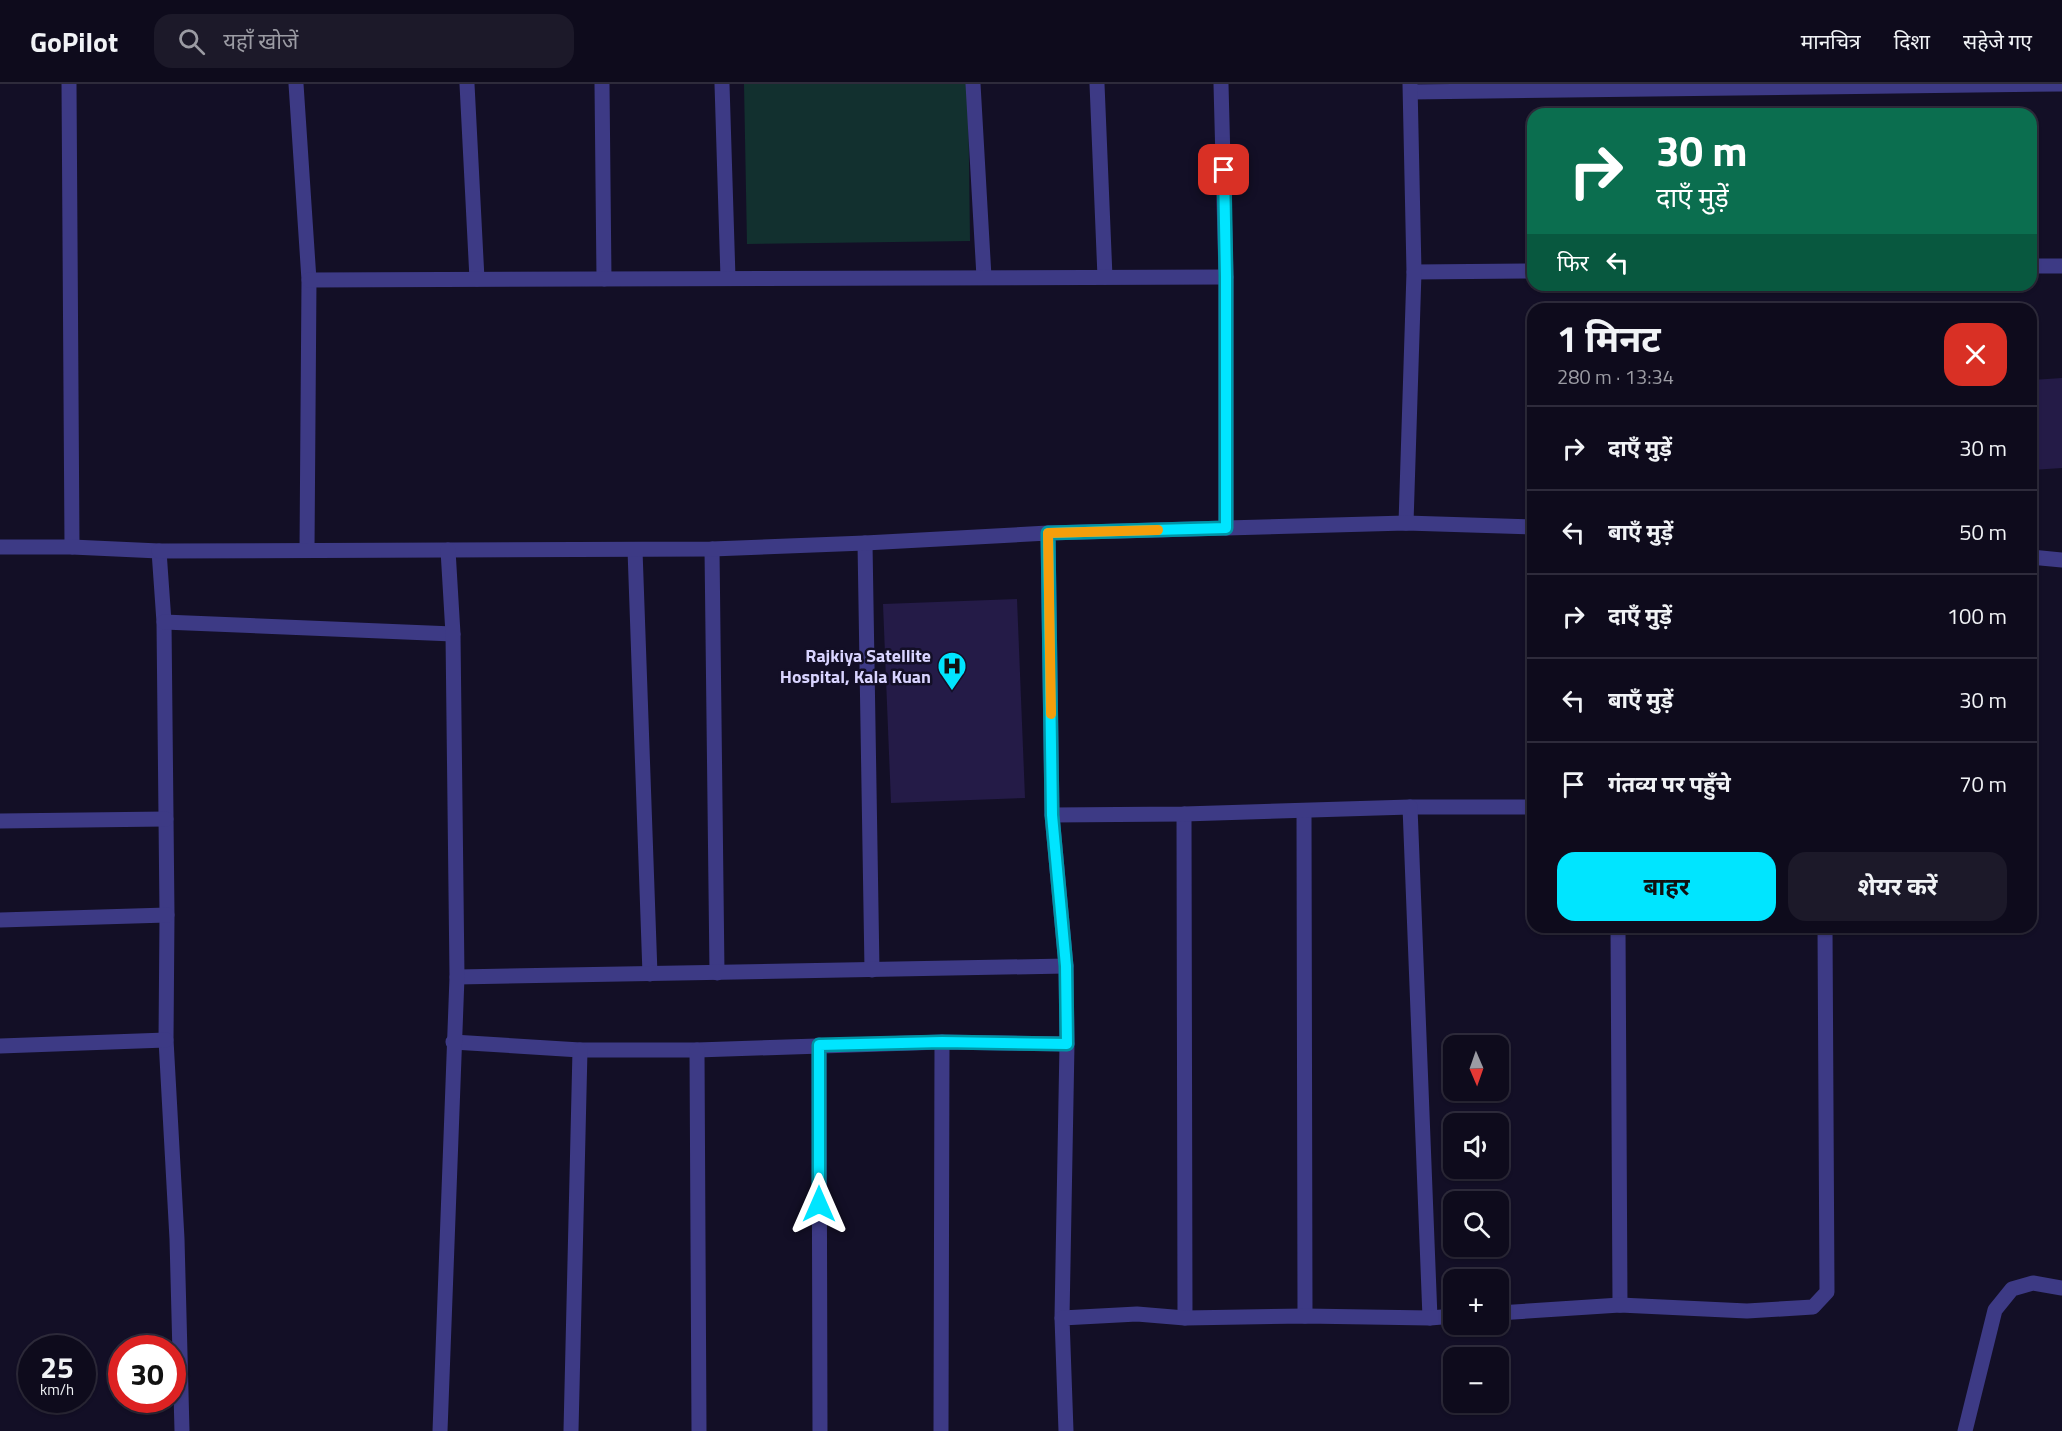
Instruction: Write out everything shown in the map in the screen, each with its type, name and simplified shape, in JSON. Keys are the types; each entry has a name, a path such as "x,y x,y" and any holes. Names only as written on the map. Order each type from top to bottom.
{"street":[{"path":"69,84 72,547"},
{"path":"296,84 309,280 307,550"},
{"path":"467,84 477,279"},
{"path":"602,84 604,279"},
{"path":"722,84 728,278"},
{"path":"973,84 984,277"},
{"path":"1097,84 1105,277"},
{"path":"1221,84 1226,276 1226,528"},
{"path":"1406,523 1414,272 1411,88 2062,84"},
{"path":"2037,266 2062,266"},
{"path":"1414,272 1527,271"},
{"path":"309,280 1226,276"},
{"path":"0,547 72,547 159,551 712,549 1048,533 1406,523 1527,527"},
{"path":"1048,533 1052,815 1066,966 1067,1044 1062,1318 1066,1431"},
{"path":"865,543 872,970"},
{"path":"712,549 717,973"},
{"path":"440,1431 457,977 453,634 448,550"},
{"path":"635,550 650,974"},
{"path":"159,551 164,622 166,1040 177,1239 182,1431"},
{"path":"2037,558 2062,560"},
{"path":"164,622 453,634"},
{"path":"1052,815 1184,814 1410,807 1527,807"},
{"path":"1410,807 1430,1318"},
{"path":"1304,811 1305,1316"},
{"path":"1184,814 1185,1318"},
{"path":"0,822 166,819"},
{"path":"0,920 167,915"},
{"path":"1618,933 1620,1305"},
{"path":"1509,1312 1620,1305 1737,1311 1781,1310 1814,1307 1827,1292 1825,933"},
{"path":"457,977 1066,966"},
{"path":"0,1046 166,1040"},
{"path":"453,1042 580,1050 697,1050 942,1042 1067,1044"},
{"path":"941,1431 942,1042"},
{"path":"819,1045 820,1431"},
{"path":"571,1431 580,1050"},
{"path":"697,1050 699,1431"},
{"path":"1965,1431 1995,1310 2012,1289 2033,1283 2062,1288"},
{"path":"1062,1318 1137,1314 1185,1318 1443,1317"}],"green space":[{"path":"744,84 968,84 970,241 747,244"}],"building":[{"path":"2062,378 2062,468 2037,470 2037,380"},
{"path":"1017,599 1025,798 891,803 883,604"}],"slow traffic":[{"path":"1051,714 1048,533 1158,530"}],"place":[{"name":"Rajkiya Satellite Hospital, Kala Kuan","path":"952,692"}],"route":[{"path":"819,1204 819,1045 942,1042 1067,1044 1066,966 1052,815 1048,533 1226,528 1224,170"}]}
